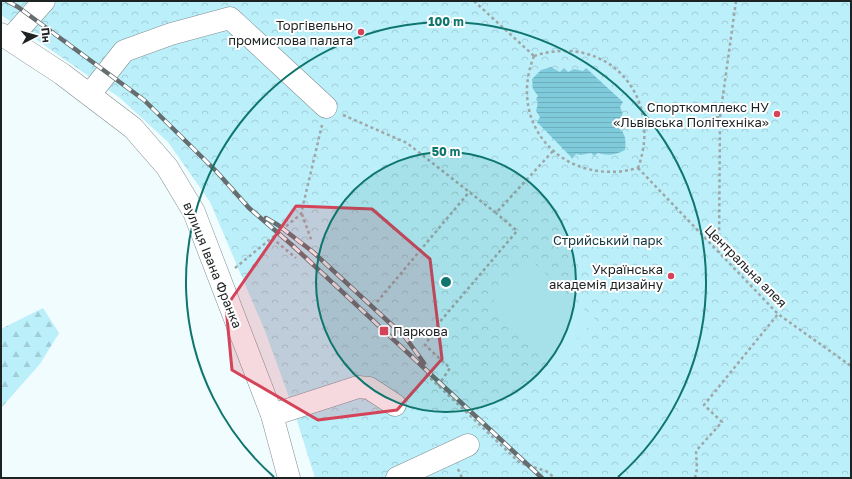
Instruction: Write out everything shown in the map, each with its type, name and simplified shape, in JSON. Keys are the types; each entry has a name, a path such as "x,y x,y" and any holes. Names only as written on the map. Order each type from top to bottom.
{"main road":[{"path":"5,37 44,1"},
{"path":"90,94 124,51 171,34 230,18 326,107"},
{"name":"вулиця Івана Франка","path":"5,37 90,94 134,128 167,167 194,212 272,415 288,478"},
{"path":"272,415 358,387 369,388 395,405"},
{"path":"397,478 468,445"}],"path":[{"path":"474,1 534,56"},
{"path":"719,254 720,117 736,1"},
{"path":"571,50 595,56 606,62 621,74 632,88 642,109 645,128 645,145 638,168 615,172 591,171 569,162 552,150 535,128 527,105 527,80 534,56 546,52 571,50"},
{"path":"312,242 301,214 326,107 407,143 470,191 517,231 441,321 426,345 450,368 438,386"},
{"path":"645,128 720,117"},
{"path":"496,213 552,150"},
{"name":"Центральна алея","path":"638,168 778,314 851,366"},
{"path":"377,302 470,191"},
{"path":"220,280 301,214"},
{"path":"272,238 296,258"},
{"path":"695,478 697,469 696,451 722,422 704,405 778,314"},
{"path":"426,374 520,463 546,471 555,478"}],"highlighted area":[{"path":"296,206 372,209 430,259 442,359 397,410 318,420 232,370 226,307"}],"green space":[{"name":"Стрийський парк","path":"1,1 851,1 851,478 315,478 293,408 265,331 210,202 168,142 120,98 1,15"},
{"path":"531,260 595,319 553,365 489,306"},
{"path":"43,308 59,333 40,364 1,408 1,329"}],"shaded area":[{"path":"551,67 560,72 564,68 568,72 574,69 583,71 586,68 623,102 620,107 622,111 622,118 620,121 622,125 621,130 626,144 625,150 612,154 598,153 594,156 591,153 581,155 576,154 572,158 537,122 540,117 536,111 538,103 536,99 538,96 533,89 532,79 541,70"}],"railway":[{"path":"7,1 18,7 144,100 216,171 249,208 292,245 542,478"},
{"path":"266,218 278,225 313,252 405,337 424,363"}],"place":[{"name":"Торгівельно промислова палата","path":"361,32"},
{"name":"Спорткомплекс НУ «Львівська Політехніка»","path":"777,114"},
{"name":"Українська академія дизайну","path":"671,276"},
{"name":"Паркова","path":"384,331"}]}
